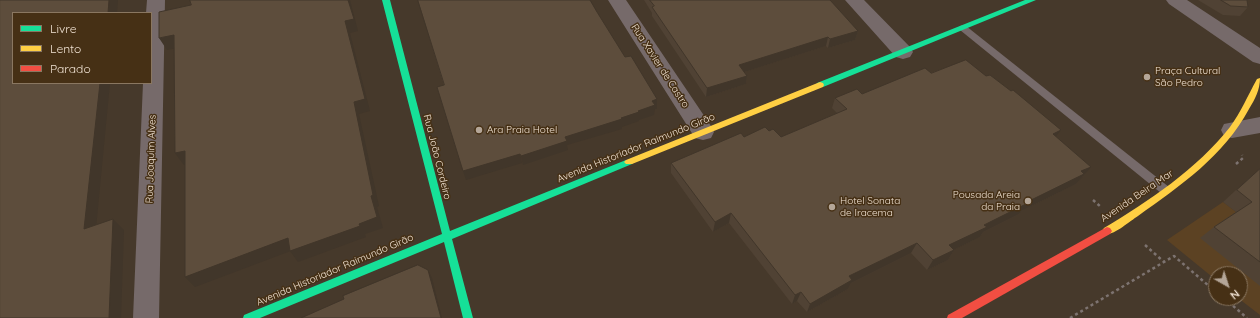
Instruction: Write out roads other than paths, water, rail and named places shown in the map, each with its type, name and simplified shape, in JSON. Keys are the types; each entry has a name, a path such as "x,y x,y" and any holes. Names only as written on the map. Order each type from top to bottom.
{"street":[{"name":"Rua Joaquim Alves","path":"146,318 156,0"},
{"name":"Rua João Cordeiro","path":"386,0 468,318"},
{"name":"Rua Xavier de Castro","path":"617,0 703,132"},
{"path":"854,0 903,52"},
{"name":"Avenida Historiador Raimundo Girão","path":"248,318 446,236 1032,0"},
{"path":"1175,0 1260,57"},
{"name":"Avenida Beira Mar","path":"952,318 1120,223 1196,169 1232,130 1241,117 1260,82"},
{"path":"1232,130 1260,125"}],"lane":[{"path":"963,28 1165,190"}],"place":[{"name":"Praça Cultural São Pedro","path":"1147,77"},
{"name":"Ara Praia Hotel","path":"479,130"},
{"name":"Pousada Areia da Praia","path":"1028,201"},
{"name":"Hotel Sonata de Iracema","path":"832,207"}]}
